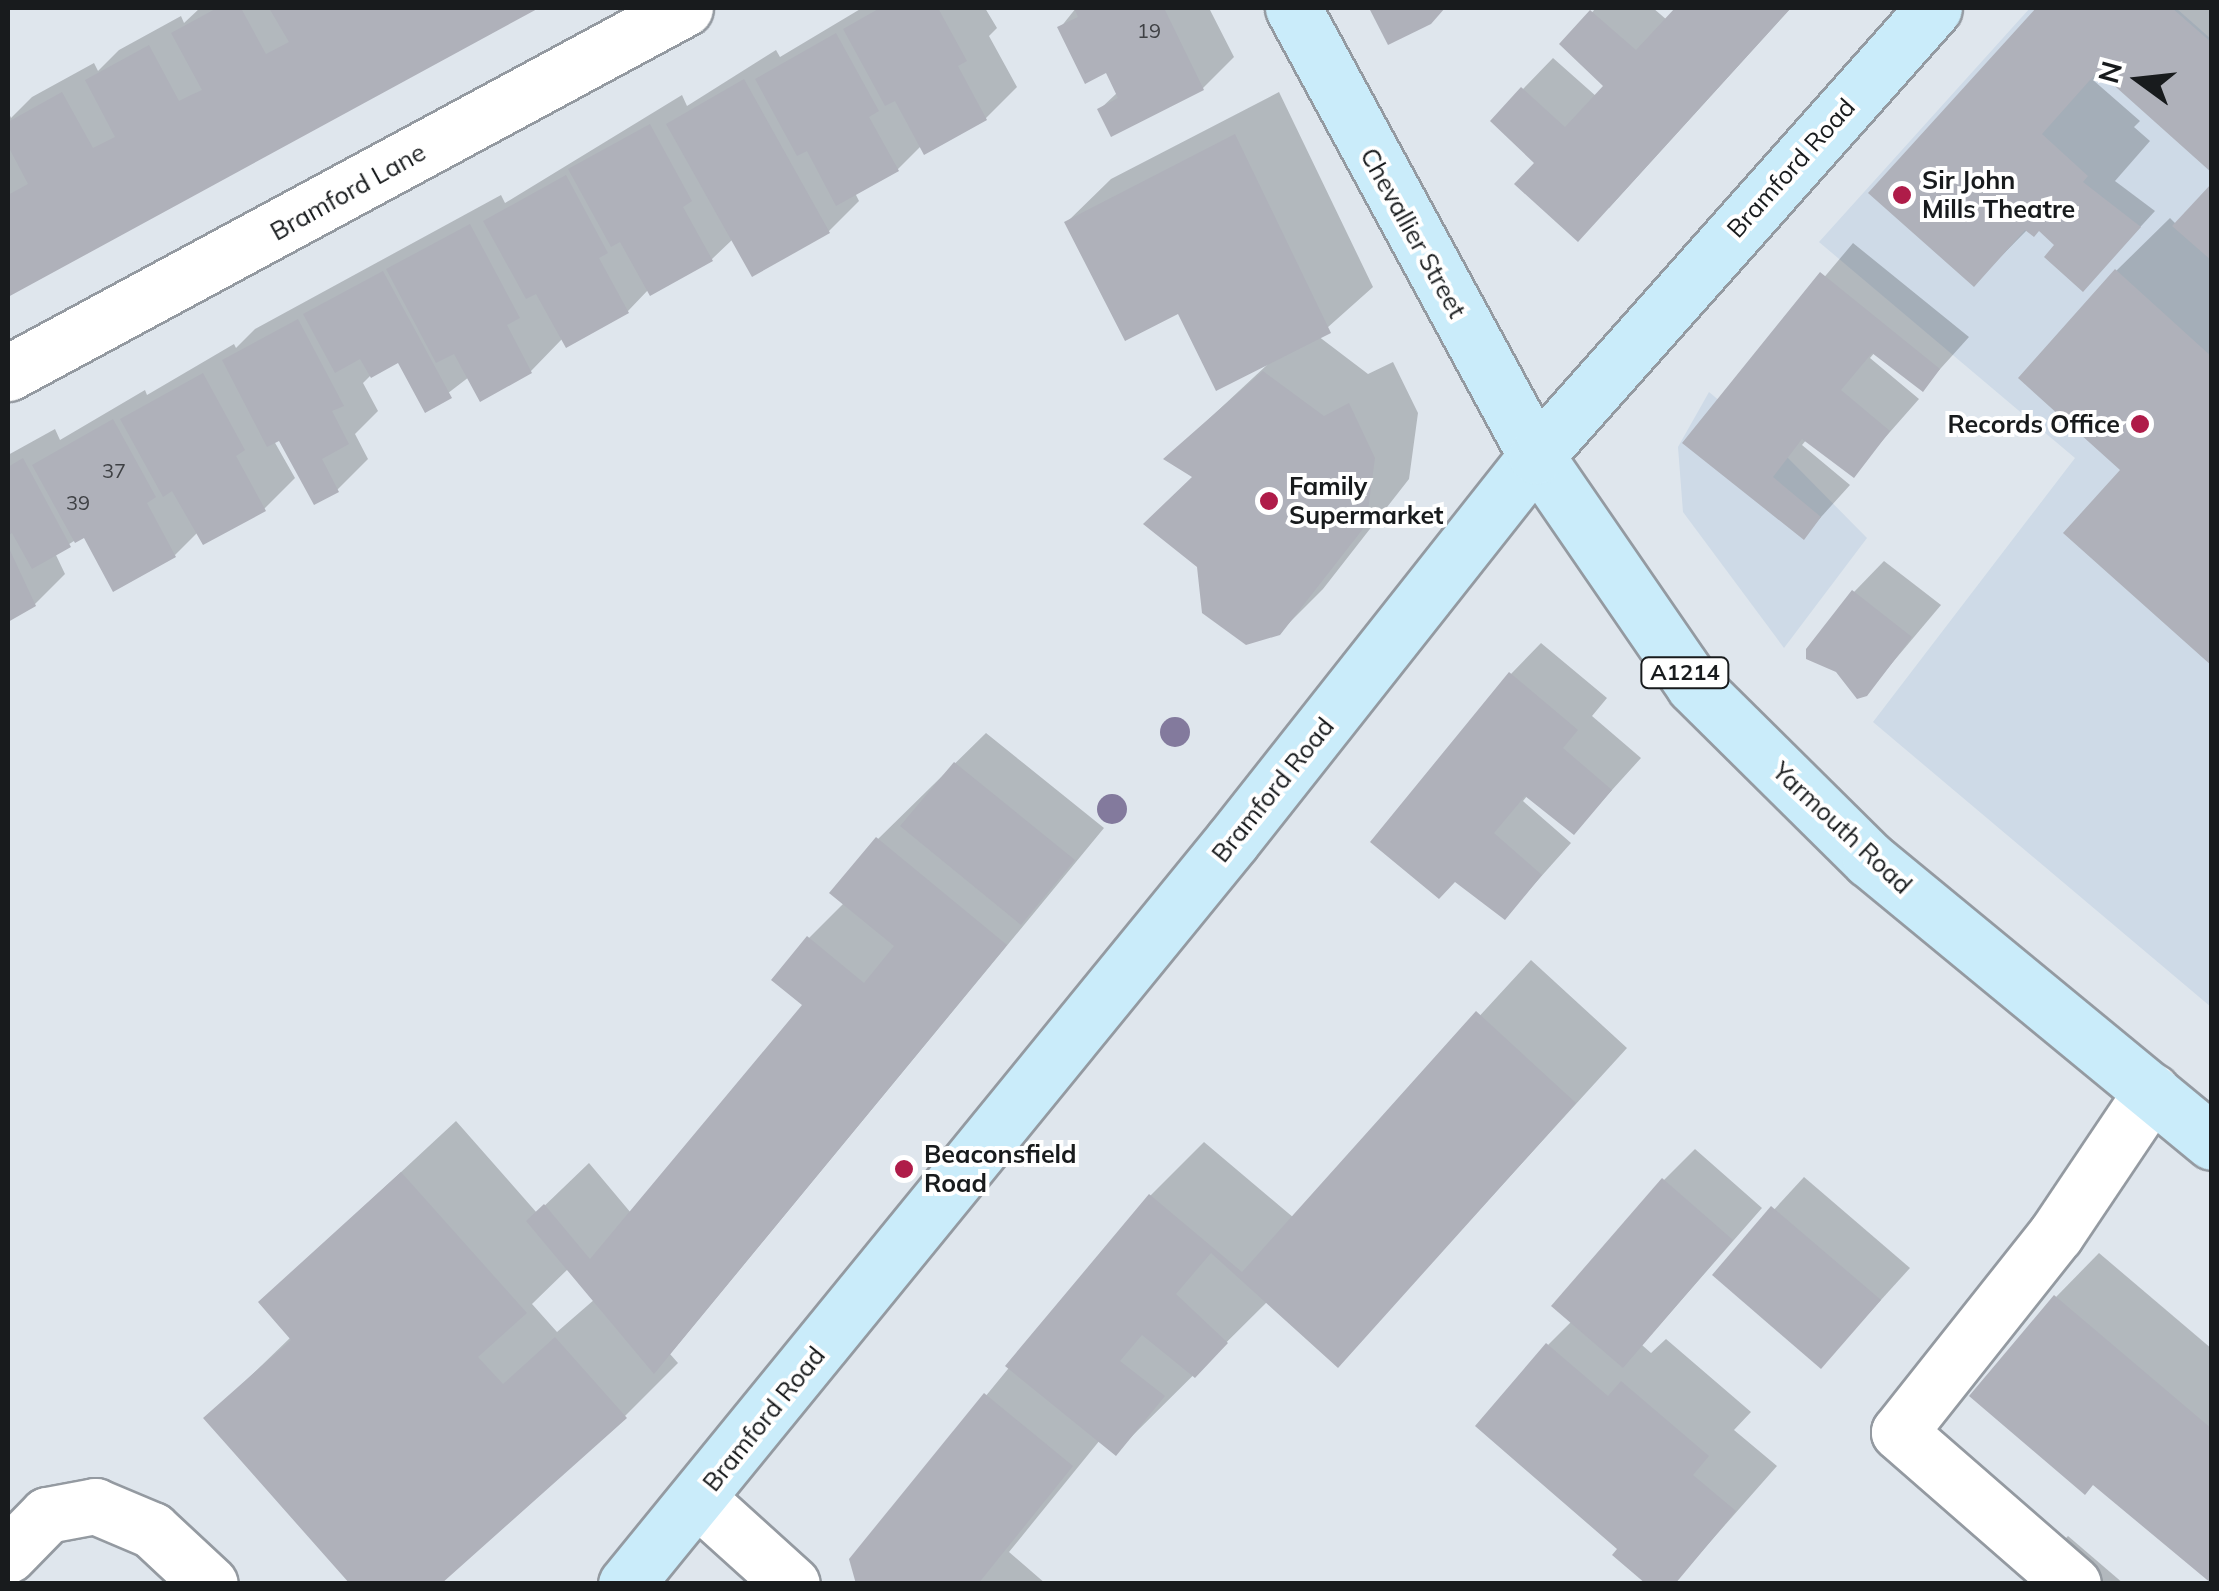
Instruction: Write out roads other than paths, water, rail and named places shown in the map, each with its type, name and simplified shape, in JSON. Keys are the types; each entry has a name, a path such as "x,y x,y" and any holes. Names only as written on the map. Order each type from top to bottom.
{"main road":[{"name":"Chevallier Street","path":"1293,8 1536,456"},
{"name":"Bramford Road","path":"626,1584 698,1500 1536,456 1934,8"},
{"name":"Yarmouth Road","path":"1536,456 1694,686 1870,860 2212,1142"}],"street":[{"name":"Bramford Lane","path":"8,373 686,8"},
{"path":"2072,1584 1900,1432 2056,1234 2152,1091"},
{"path":"698,1500 792,1584"},
{"path":"8,1554 47,1514 95,1506 152,1530 210,1584"}],"place":[{"name":"Sir John Mills Theatre","path":"1902,195"},
{"name":"Records Office","path":"2140,424"},
{"name":"Family Supermarket","path":"1269,501"},
{"name":"Beaconsfield Road","path":"904,1169"}]}
